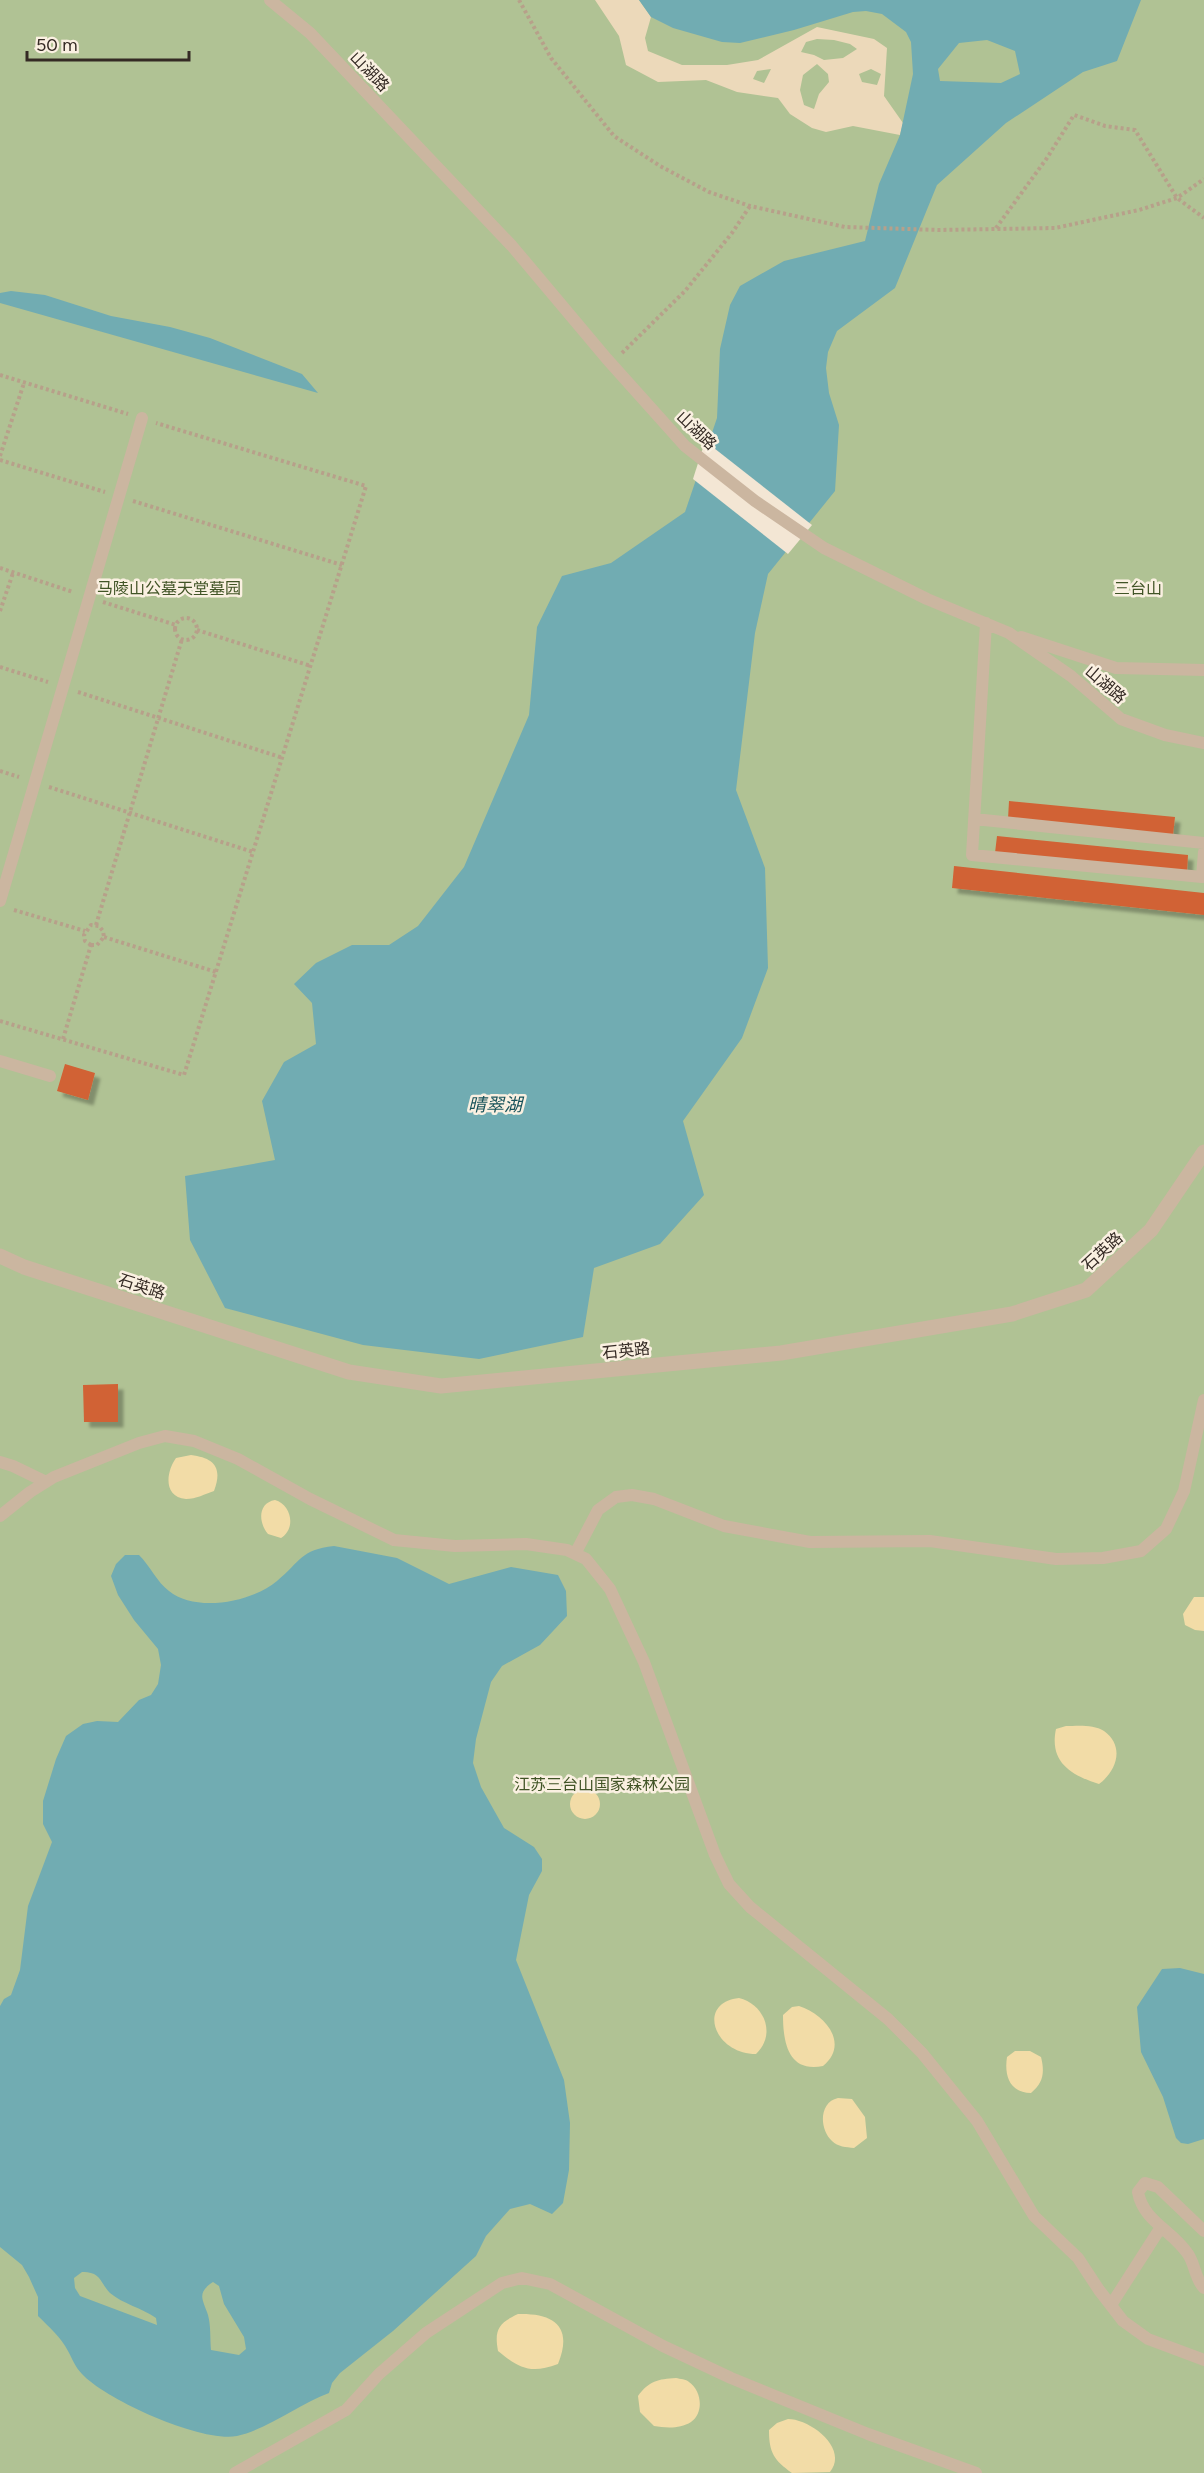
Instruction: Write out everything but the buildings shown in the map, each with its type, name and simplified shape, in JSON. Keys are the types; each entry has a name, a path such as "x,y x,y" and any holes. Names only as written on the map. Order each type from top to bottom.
{"street":[{"name":"石英路","path":"0,1256 24,1267 349,1372 441,1386 781,1353 1012,1314 1086,1290 1150,1230 1204,1152"}],"lane":[{"name":"山湖路","path":"270,0 309,33 496,228 611,364 685,446 755,501 824,548 927,599 1009,633 1071,676 1121,719 1165,735 1204,743"},
{"path":"5,905 35,782 142,418"},
{"path":"986,623 972,855 1202,877 1204,852"},
{"path":"1009,633 1116,668 1204,670"},
{"path":"974,819 1204,843"},
{"path":"0,1061 50,1076"},
{"path":"575,1554 598,1510 616,1497 632,1495 654,1499 724,1526 810,1542 930,1541 1056,1559 1103,1558 1141,1551 1166,1528 1184,1491 1204,1400"},
{"path":"0,1516 46,1482 139,1443 165,1436 194,1441 238,1459 310,1499 394,1540 455,1546 526,1544 567,1550 586,1559 610,1589 644,1662 715,1855 729,1884 750,1907 888,2019 922,2053 977,2121 1034,2216 1078,2258 1123,2321 1148,2339 1204,2360"},
{"path":"0,1462 46,1482"},
{"path":"1204,2231 1158,2187 1146,2183 1138,2192 1140,2204 1148,2216 1188,2254 1200,2284 1204,2288"},
{"path":"1111,2305 1161,2227"},
{"path":"235,2473 346,2410 379,2374 426,2333 502,2283 522,2278 550,2284 663,2346 731,2378 868,2434 976,2473"}],"path":[{"path":"519,0 551,58 614,136 660,166 709,192 750,206 845,226 939,230 1055,228 1139,210 1177,198 1204,179"},
{"path":"995,229 1047,158 1074,115 1105,126 1135,130 1177,198 1204,218"},
{"path":"611,364 685,291 732,233 750,206"},
{"path":"0,375 366,486 184,1075 0,1021"},
{"path":"24,383 0,458 342,565"},
{"path":"0,611 13,573"},
{"path":"197,630 191,638 182,639 177,636 175,629 180,620 186,619 193,621 197,630 311,666"},
{"path":"96,925 182,639"},
{"path":"0,667 283,758"},
{"path":"0,771 254,852"},
{"path":"5,905 85,931"},
{"path":"91,925 96,925 104,931 104,937 98,945 91,945 84,938 85,931 91,925"},
{"path":"104,937 216,972"},
{"path":"63,1039 91,945"}],"green space":[{"name":"江苏三台山国家森林公园","path":"0,0 1204,0 1204,2473 0,2473"}],"sand":[{"path":"191,1455 211,1461 217,1470 217,1483 214,1491 186,1499 173,1494 169,1477 176,1458"},
{"path":"275,1500 285,1507 290,1518 289,1529 281,1538 268,1534 261,1519 265,1505"},
{"path":"1194,1597 1204,1597 1204,1631 1185,1625 1183,1614"},
{"path":"1066,1726 1095,1727 1104,1731 1115,1744 1114,1765 1099,1784 1071,1771 1059,1759 1055,1740 1056,1729"},
{"path":"585,1789 596,1793 600,1804 596,1815 585,1819 574,1815 570,1804 574,1793"},
{"path":"739,1998 755,2006 765,2021 766,2038 756,2054 741,2052 730,2046 721,2038 716,2028 714,2018 718,2009 726,2002"},
{"path":"799,2006 818,2016 831,2031 834,2048 831,2057 823,2066 802,2065 795,2060 786,2045 783,2015 792,2007"},
{"path":"1015,2051 1030,2051 1041,2057 1042,2077 1031,2093 1013,2087 1008,2077 1007,2057"},
{"path":"838,2098 852,2099 865,2117 867,2138 854,2148 834,2143 825,2130 824,2110 827,2105"},
{"path":"518,2314 542,2316 558,2325 563,2340 558,2364 540,2369 526,2368 498,2351 499,2328 506,2320"},
{"path":"676,2378 688,2381 697,2391 700,2402 698,2413 691,2422 682,2426 654,2426 640,2412 638,2396 654,2382"},
{"path":"788,2419 807,2424 824,2436 835,2454 835,2463 830,2472 792,2473 777,2460 770,2445 769,2430 777,2423"}],"shaded area":[{"path":"595,0 639,0 651,17 645,38 648,51 682,65 727,65 758,60 817,27 874,39 887,48 884,96 903,123 900,135 853,126 826,132 812,128 790,114 778,98 737,92 706,80 658,82 626,65 619,36","holes":["817,39 834,40 850,44 857,49 843,58 824,60 801,52 806,42","817,64 828,74 829,82 819,94 814,109 804,105 800,90 803,75","771,69 764,83 753,79 757,71","871,69 881,74 877,85 862,82 859,74"]}],"water":[{"name":"晴翠湖","path":"639,0 1141,0 1117,61 1083,72 1006,123 937,185 895,288 837,331 828,352 826,368 829,393 839,425 835,491 768,574 755,633 736,790 765,868 768,968 742,1038 683,1121 704,1195 660,1244 594,1268 583,1337 479,1359 363,1345 225,1308 190,1240 185,1176 275,1160 262,1101 284,1062 316,1044 312,1003 294,984 316,963 352,945 389,945 418,926 464,867 529,715 537,627 562,576 611,563 685,512 717,418 720,349 730,305 740,286 784,261 865,241 879,184 900,135 913,74 911,42 906,32 882,14 866,11 853,12 740,43 722,42 673,28 651,17","holes":["987,40 1015,51 1020,74 1001,83 940,81 938,69 959,43"]},
{"path":"11,291 45,295 111,316 170,327 210,338 302,374 318,393 0,303 0,293"},
{"path":"334,1546 397,1558 449,1584 511,1567 558,1575 566,1591 567,1616 540,1645 502,1666 491,1682 476,1739 473,1763 481,1787 504,1828 534,1847 542,1859 542,1871 529,1895 516,1960 564,2080 570,2123 569,2170 563,2203 552,2214 530,2204 510,2209 486,2236 476,2256 393,2331 340,2373 332,2383 329,2393 248,2433 221,2436 201,2433 155,2417 111,2396 94,2384 76,2366 62,2341 38,2316 38,2297 22,2265 0,2247 0,2006 4,1999 11,1995 20,1970 28,1906 52,1842 43,1824 43,1801 66,1736 83,1724 97,1721 118,1722 139,1700 151,1695 158,1684 161,1665 158,1649 134,1620 118,1595 111,1576 116,1564 125,1555 139,1555 157,1579 180,1598 194,1602 224,1602 253,1595 266,1588 307,1554","holes":["82,2272 96,2275 110,2293 156,2318 157,2325 80,2296 75,2288 74,2278","213,2282 219,2286 224,2304 244,2337 246,2349 239,2355 211,2350 209,2319 202,2297 204,2290"]},
{"path":"1180,1968 1204,1974 1204,2139 1188,2144 1181,2143 1176,2138 1163,2097 1141,2052 1137,2007 1162,1969"}],"pier":[{"path":"705,441 812,525 788,554 693,479"}],"park label":[{"name":"马陵山公墓天堂墓园","path":"169,588"},
{"name":"三台山","path":"1138,588"}]}
